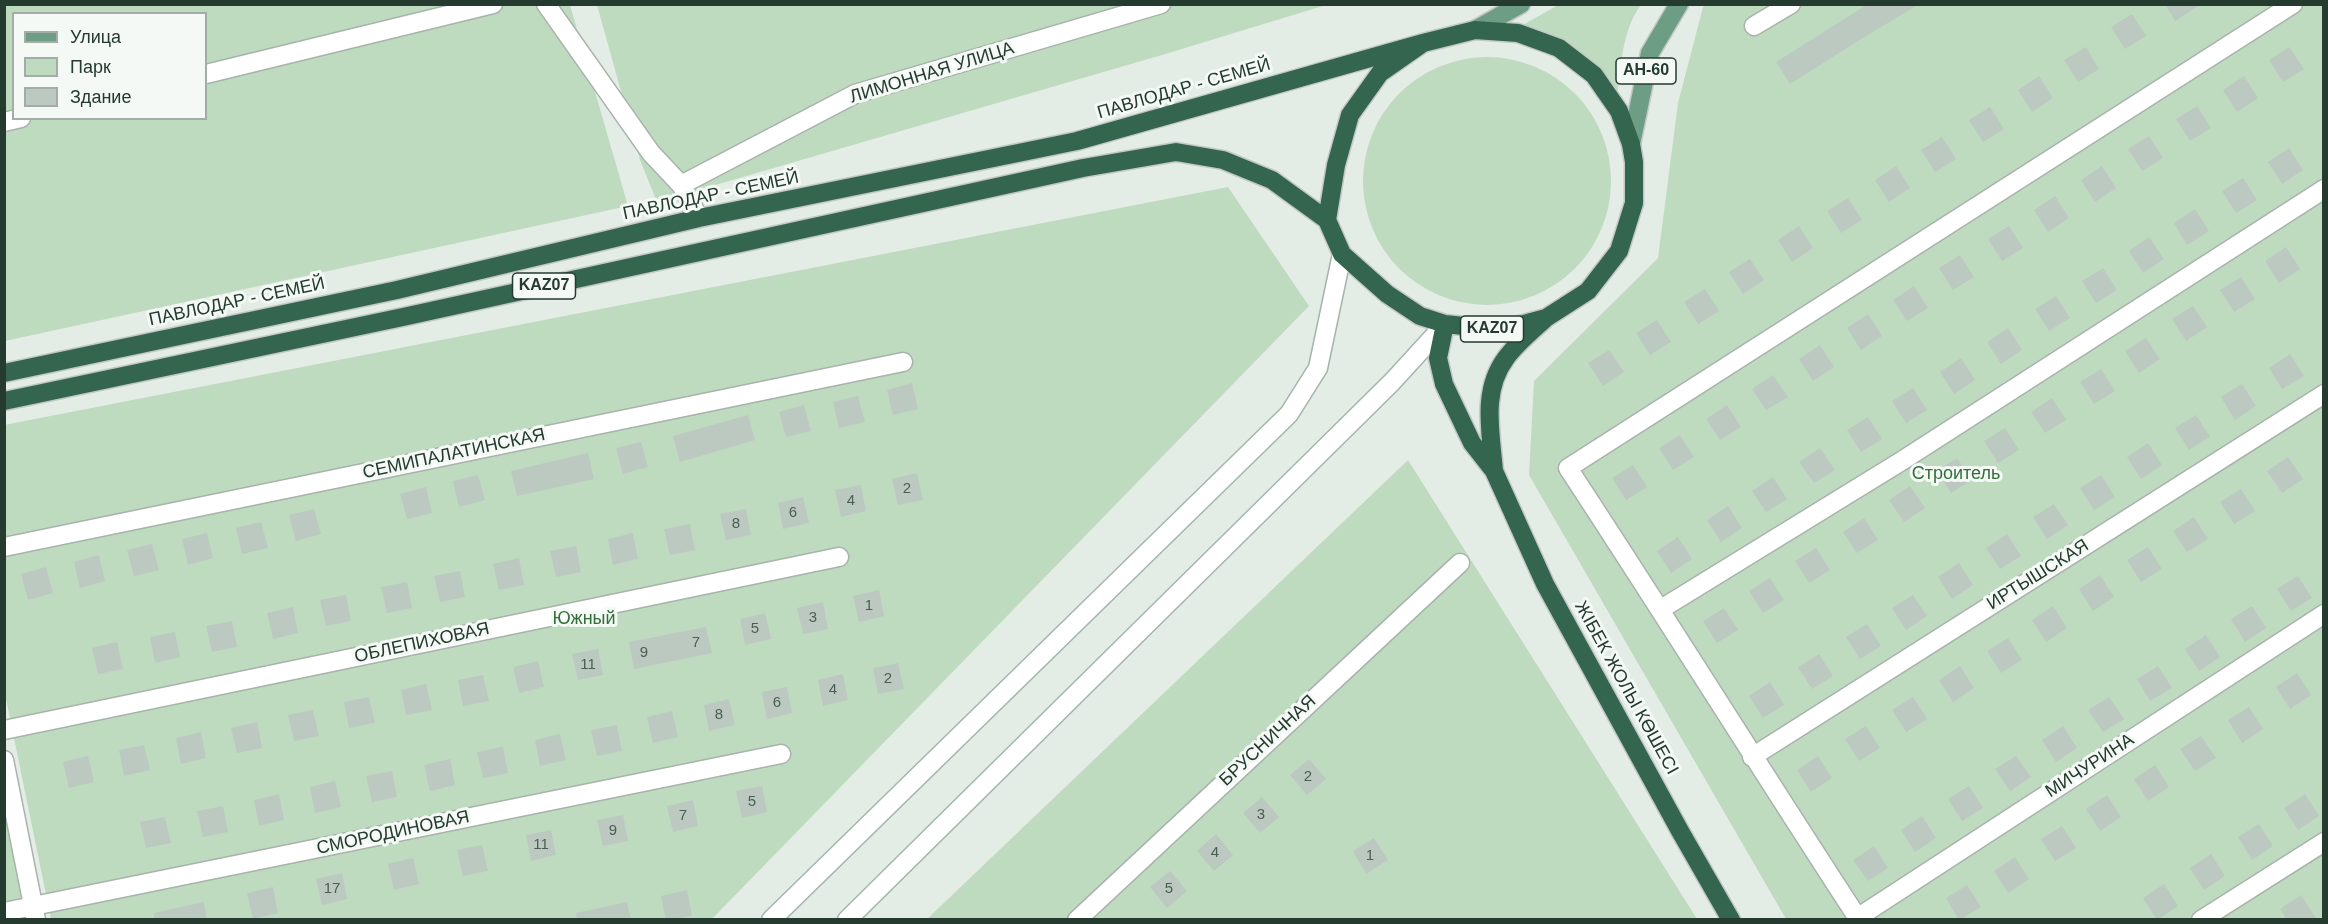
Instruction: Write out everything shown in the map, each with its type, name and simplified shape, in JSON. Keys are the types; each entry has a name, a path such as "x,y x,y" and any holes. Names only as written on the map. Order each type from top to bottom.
{"highway":[{"name":"KAZ07","path":"4,401 391,320 1083,168 1176,152 1223,160 1272,180 1327,220 1342,254 1387,294 1420,315 1445,324 1502,330 1546,318 1588,291 1619,251 1634,203 1634,162 1631,144 1619,111 1594,75 1559,48 1518,33 1475,30 1423,43 1380,73 1350,115 1336,165 1327,220"},
{"name":"ПАВЛОДАР - СЕМЕЙ","path":"4,373 398,290 699,218 1077,141 1423,43"},
{"name":"ЖІБЕК ЖОЛЫ КӨШЕСІ","path":"1494,471 1488,405 1492,386 1505,359 1546,318"},
{"name":"ЖІБЕК ЖОЛЫ КӨШЕСІ","path":"1445,324 1438,358 1444,384 1472,443 1494,471 1545,584 1731,920"}],"main road":[{"path":"1475,30 1521,4"},
{"name":"АН-60","path":"1631,144 1650,53 1679,4"}],"street":[{"path":"207,74 493,4"},
{"path":"546,4 651,153 681,185 699,218"},
{"name":"ЛИМОННАЯ УЛИЦА","path":"681,185 855,94 1161,4"},
{"path":"1754,26 1791,4"},
{"path":"1858,919 1752,757 1661,609 1568,468 2293,4"},
{"path":"1661,609 1900,462 2324,189"},
{"path":"771,920 1289,414 1318,368 1342,254"},
{"path":"848,920 1392,382 1445,324"},
{"name":"СЕМИПАЛАТИНСКАЯ","path":"4,547 903,362"},
{"name":"ИРТЫШСКАЯ","path":"1752,757 2324,394"},
{"name":"ОБЛЕПИХОВАЯ","path":"4,730 839,557"},
{"name":"БРУСНИЧНАЯ","path":"1077,920 1460,563"},
{"name":"МИЧУРИНА","path":"1858,919 2324,614"},
{"name":"СМОРОДИНОВАЯ","path":"4,912 35,913 781,754"},
{"path":"4,760 35,913"},
{"path":"2201,920 2324,842"}],"green space":[{"path":"4,5 570,5 628,206 5,341"},
{"path":"597,5 1326,5 657,202 640,160"},
{"path":"1558,5 1641,5 1626,37 1617,97 1568,45 1523,25"},
{"name":"Строитель","path":"1706,5 2323,5 2323,919 1786,919 1529,475 1534,381 1658,258 1678,103 1703,7"},
{"path":"1475,57 1499,57 1523,62 1546,71 1575,93 1597,122 1602,133 1609,157 1611,181 1609,205 1602,229 1597,240 1575,269 1546,291 1535,296 1499,305 1475,305 1451,300 1428,291 1408,277 1391,260 1377,240 1368,217 1363,193 1363,169 1368,145 1377,122 1391,102 1408,85 1428,71 1451,62"},
{"name":"Южный","path":"1228,187 1309,306 712,919 51,919 5,694 4,425"},
{"path":"1408,460 1697,919 926,920"},
{"path":"5,761 36,919 5,919"}],"building":[{"path":"1868,4 1919,4 1790,84 1776,62"},
{"path":"2165,4 2201,4 2175,21"},
{"path":"2132,14 2146,36 2125,49 2111,27"},
{"path":"2086,47 2099,69 2078,82 2064,60"},
{"path":"2289,47 2304,69 2283,82 2269,60"},
{"path":"2039,76 2053,98 2032,112 2018,90"},
{"path":"2244,76 2258,98 2237,112 2223,90"},
{"path":"2197,106 2211,128 2190,141 2176,119"},
{"path":"1990,107 2004,129 1983,142 1969,120"},
{"path":"2149,136 2163,158 2142,171 2128,149"},
{"path":"1942,137 1956,159 1935,172 1921,150"},
{"path":"2289,148 2303,170 2282,184 2268,162"},
{"path":"1896,166 1910,188 1889,202 1875,180"},
{"path":"2102,166 2116,188 2095,202 2081,180"},
{"path":"2243,178 2257,200 2236,213 2222,191"},
{"path":"2055,196 2069,218 2048,232 2034,210"},
{"path":"1848,198 1862,220 1841,233 1827,211"},
{"path":"2195,209 2209,231 2187,245 2174,223"},
{"path":"1799,226 1813,248 1792,262 1778,240"},
{"path":"2009,226 2023,248 2002,261 1988,239"},
{"path":"2149,237 2164,259 2143,273 2129,251"},
{"path":"2286,247 2300,269 2279,283 2265,261"},
{"path":"1960,255 1974,277 1953,290 1939,268"},
{"path":"1750,259 1764,280 1743,294 1729,272"},
{"path":"2103,268 2117,290 2096,303 2082,281"},
{"path":"2241,277 2255,299 2234,312 2220,290"},
{"path":"1914,286 1928,308 1907,321 1893,300"},
{"path":"1705,289 1719,311 1698,324 1684,302"},
{"path":"2056,296 2070,318 2049,331 2035,309"},
{"path":"2193,306 2207,327 2186,341 2172,319"},
{"path":"1868,314 1882,336 1861,350 1847,328"},
{"path":"1657,320 1671,342 1650,355 1636,333"},
{"path":"2008,328 2022,350 2001,364 1987,342"},
{"path":"2146,338 2160,359 2139,373 2125,351"},
{"path":"1820,345 1834,367 1813,381 1799,359"},
{"path":"1609,350 1624,372 1603,386 1588,363"},
{"path":"2290,354 2304,376 2282,389 2269,368"},
{"path":"1961,358 1975,380 1954,394 1940,372"},
{"path":"2101,369 2115,391 2094,404 2080,382"},
{"path":"1773,375 1788,397 1766,410 1752,389"},
{"path":"912,383 918,409 893,415 887,390"},
{"path":"2242,384 2256,406 2235,420 2221,397"},
{"path":"1913,388 1927,410 1906,423 1892,401"},
{"path":"858,396 865,422 839,428 833,402"},
{"path":"2052,398 2066,420 2045,433 2031,412"},
{"path":"804,405 811,431 786,437 779,412"},
{"path":"1727,405 1741,427 1720,440 1706,419"},
{"path":"748,415 755,440 680,462 673,436"},
{"path":"2196,415 2210,437 2189,450 2175,428"},
{"path":"1868,417 1882,439 1861,452 1847,430"},
{"path":"2005,428 2019,450 1998,463 1984,441"},
{"path":"1680,435 1694,457 1673,470 1659,448"},
{"path":"641,442 648,467 623,474 616,448"},
{"path":"2148,443 2162,465 2141,479 2127,457"},
{"path":"1820,448 1835,470 1814,483 1799,462"},
{"path":"588,453 594,479 517,496 511,471"},
{"path":"2288,457 2303,479 2282,493 2267,471"},
{"path":"1957,458 1972,480 1951,493 1937,471"},
{"path":"1633,465 1647,487 1626,500 1612,478"},
{"path":"917,473 923,500 898,505 892,479"},
{"path":"478,475 485,500 459,507 453,481"},
{"path":"2101,475 2115,497 2094,510 2080,488"},
{"path":"1773,477 1787,499 1766,512 1752,491"},
{"path":"861,485 866,511 841,517 835,490"},
{"path":"1910,486 1925,508 1904,522 1889,500"},
{"path":"426,487 432,513 407,519 400,494"},
{"path":"2241,489 2255,511 2234,524 2220,502"},
{"path":"803,497 809,523 783,529 778,503"},
{"path":"2054,504 2068,525 2047,539 2033,517"},
{"path":"1728,506 1742,528 1721,542 1707,520"},
{"path":"314,509 321,534 296,541 289,515"},
{"path":"746,509 751,535 726,540 720,514"},
{"path":"2194,517 2208,539 2187,552 2173,531"},
{"path":"1864,518 1878,540 1857,553 1843,532"},
{"path":"261,522 268,548 242,554 236,528"},
{"path":"690,524 695,550 670,555 664,529"},
{"path":"207,533 213,558 188,565 182,539"},
{"path":"633,533 638,559 613,565 608,539"},
{"path":"2007,534 2021,556 2000,569 1986,548"},
{"path":"1678,537 1692,559 1671,573 1657,551"},
{"path":"152,544 159,570 134,576 127,550"},
{"path":"576,546 581,572 556,577 550,551"},
{"path":"2148,547 2162,569 2141,582 2127,560"},
{"path":"1816,548 1830,570 1809,583 1795,561"},
{"path":"99,555 105,581 80,588 74,562"},
{"path":"519,558 524,585 499,590 493,564"},
{"path":"1959,563 1973,585 1952,599 1938,577"},
{"path":"46,567 53,593 28,600 21,574"},
{"path":"460,571 465,597 440,602 434,576"},
{"path":"2100,575 2114,597 2093,611 2079,589"},
{"path":"2298,576 2312,598 2291,611 2277,589"},
{"path":"1770,578 1784,600 1763,613 1749,591"},
{"path":"407,582 412,608 387,613 381,587"},
{"path":"879,590 884,616 859,622 853,596"},
{"path":"346,595 351,621 326,626 320,600"},
{"path":"1913,595 1927,616 1906,630 1892,608"},
{"path":"823,602 828,629 803,634 797,608"},
{"path":"2053,606 2067,628 2046,642 2032,620"},
{"path":"2252,606 2266,628 2245,642 2231,619"},
{"path":"293,607 298,633 273,639 267,613"},
{"path":"1724,608 1738,630 1717,643 1703,621"},
{"path":"765,613 771,639 745,645 740,619"},
{"path":"232,621 237,647 212,652 206,626"},
{"path":"1867,624 1881,646 1860,659 1846,637"},
{"path":"706,627 712,653 634,669 629,642"},
{"path":"175,632 180,657 155,663 150,637"},
{"path":"2206,635 2220,657 2199,671 2185,649"},
{"path":"2008,638 2022,660 2001,673 1987,651"},
{"path":"117,642 123,669 98,674 92,648"},
{"path":"598,649 603,675 578,680 572,654"},
{"path":"1819,654 1833,676 1812,689 1798,667"},
{"path":"538,661 544,687 519,693 513,667"},
{"path":"898,663 904,689 878,694 873,668"},
{"path":"1960,666 1974,688 1953,702 1939,680"},
{"path":"2158,666 2172,688 2150,701 2137,679"},
{"path":"2297,673 2311,695 2290,709 2276,687"},
{"path":"843,674 848,700 823,706 818,680"},
{"path":"483,675 489,701 463,706 458,680"},
{"path":"1770,682 1784,705 1763,718 1749,696"},
{"path":"426,684 432,710 406,715 401,690"},
{"path":"787,687 792,713 767,719 762,692"},
{"path":"369,697 375,723 349,728 344,702"},
{"path":"1913,697 1927,719 1906,732 1892,710"},
{"path":"2109,697 2124,719 2103,732 2088,710"},
{"path":"729,699 735,725 709,731 704,705"},
{"path":"2249,707 2263,729 2242,743 2228,720"},
{"path":"313,710 319,736 294,741 288,715"},
{"path":"672,711 678,737 653,743 647,717"},
{"path":"257,722 262,748 237,753 231,728"},
{"path":"617,725 622,751 597,756 591,730"},
{"path":"1866,726 1880,748 1859,761 1845,739"},
{"path":"2063,726 2077,748 2056,762 2042,740"},
{"path":"201,732 206,758 181,764 176,738"},
{"path":"560,734 566,760 540,766 535,740"},
{"path":"2201,736 2216,758 2195,771 2180,749"},
{"path":"144,745 150,770 124,776 119,750"},
{"path":"503,747 508,773 483,778 477,752"},
{"path":"88,756 94,782 69,788 63,762"},
{"path":"1818,756 1832,778 1811,792 1797,770"},
{"path":"2016,756 2031,777 2010,791 1995,769"},
{"path":"450,759 455,785 430,791 424,765"},
{"path":"1309,759 1326,779 1307,795 1290,775"},
{"path":"2155,765 2169,787 2148,801 2134,779"},
{"path":"392,771 397,797 372,802 366,776"},
{"path":"335,781 341,807 315,813 310,787"},
{"path":"762,786 767,812 742,818 736,791"},
{"path":"1969,786 1983,808 1962,821 1948,799"},
{"path":"279,794 284,820 259,826 254,800"},
{"path":"2305,794 2319,816 2298,830 2284,808"},
{"path":"2107,795 2121,817 2100,831 2086,809"},
{"path":"1262,797 1279,817 1260,833 1243,813"},
{"path":"693,800 698,826 673,832 667,806"},
{"path":"223,806 228,832 203,837 197,811"},
{"path":"623,815 628,841 603,846 597,820"},
{"path":"1922,816 1936,838 1915,852 1901,830"},
{"path":"165,817 171,843 146,848 140,822"},
{"path":"2259,824 2273,846 2252,860 2238,837"},
{"path":"2062,826 2076,848 2055,861 2041,839"},
{"path":"551,830 556,855 531,861 526,835"},
{"path":"1216,834 1233,855 1214,871 1197,851"},
{"path":"1374,838 1388,860 1366,874 1353,851"},
{"path":"482,845 488,871 463,876 457,850"},
{"path":"1874,846 1888,868 1868,881 1853,860"},
{"path":"2211,854 2225,876 2204,890 2190,868"},
{"path":"2015,857 2029,879 2008,893 1994,871"},
{"path":"413,858 419,884 394,890 388,864"},
{"path":"1170,871 1187,891 1167,908 1150,887"},
{"path":"342,873 347,899 322,905 316,879"},
{"path":"2164,884 2178,906 2157,920 2143,898"},
{"path":"1967,885 1981,907 1959,920 1946,898"},
{"path":"273,887 278,913 253,919 247,893"},
{"path":"687,890 692,916 666,920 661,896"},
{"path":"2301,895 2317,920 2287,920 2280,909"},
{"path":"204,902 207,920 154,920 154,913"},
{"path":"627,902 631,920 577,920 576,913"}]}
